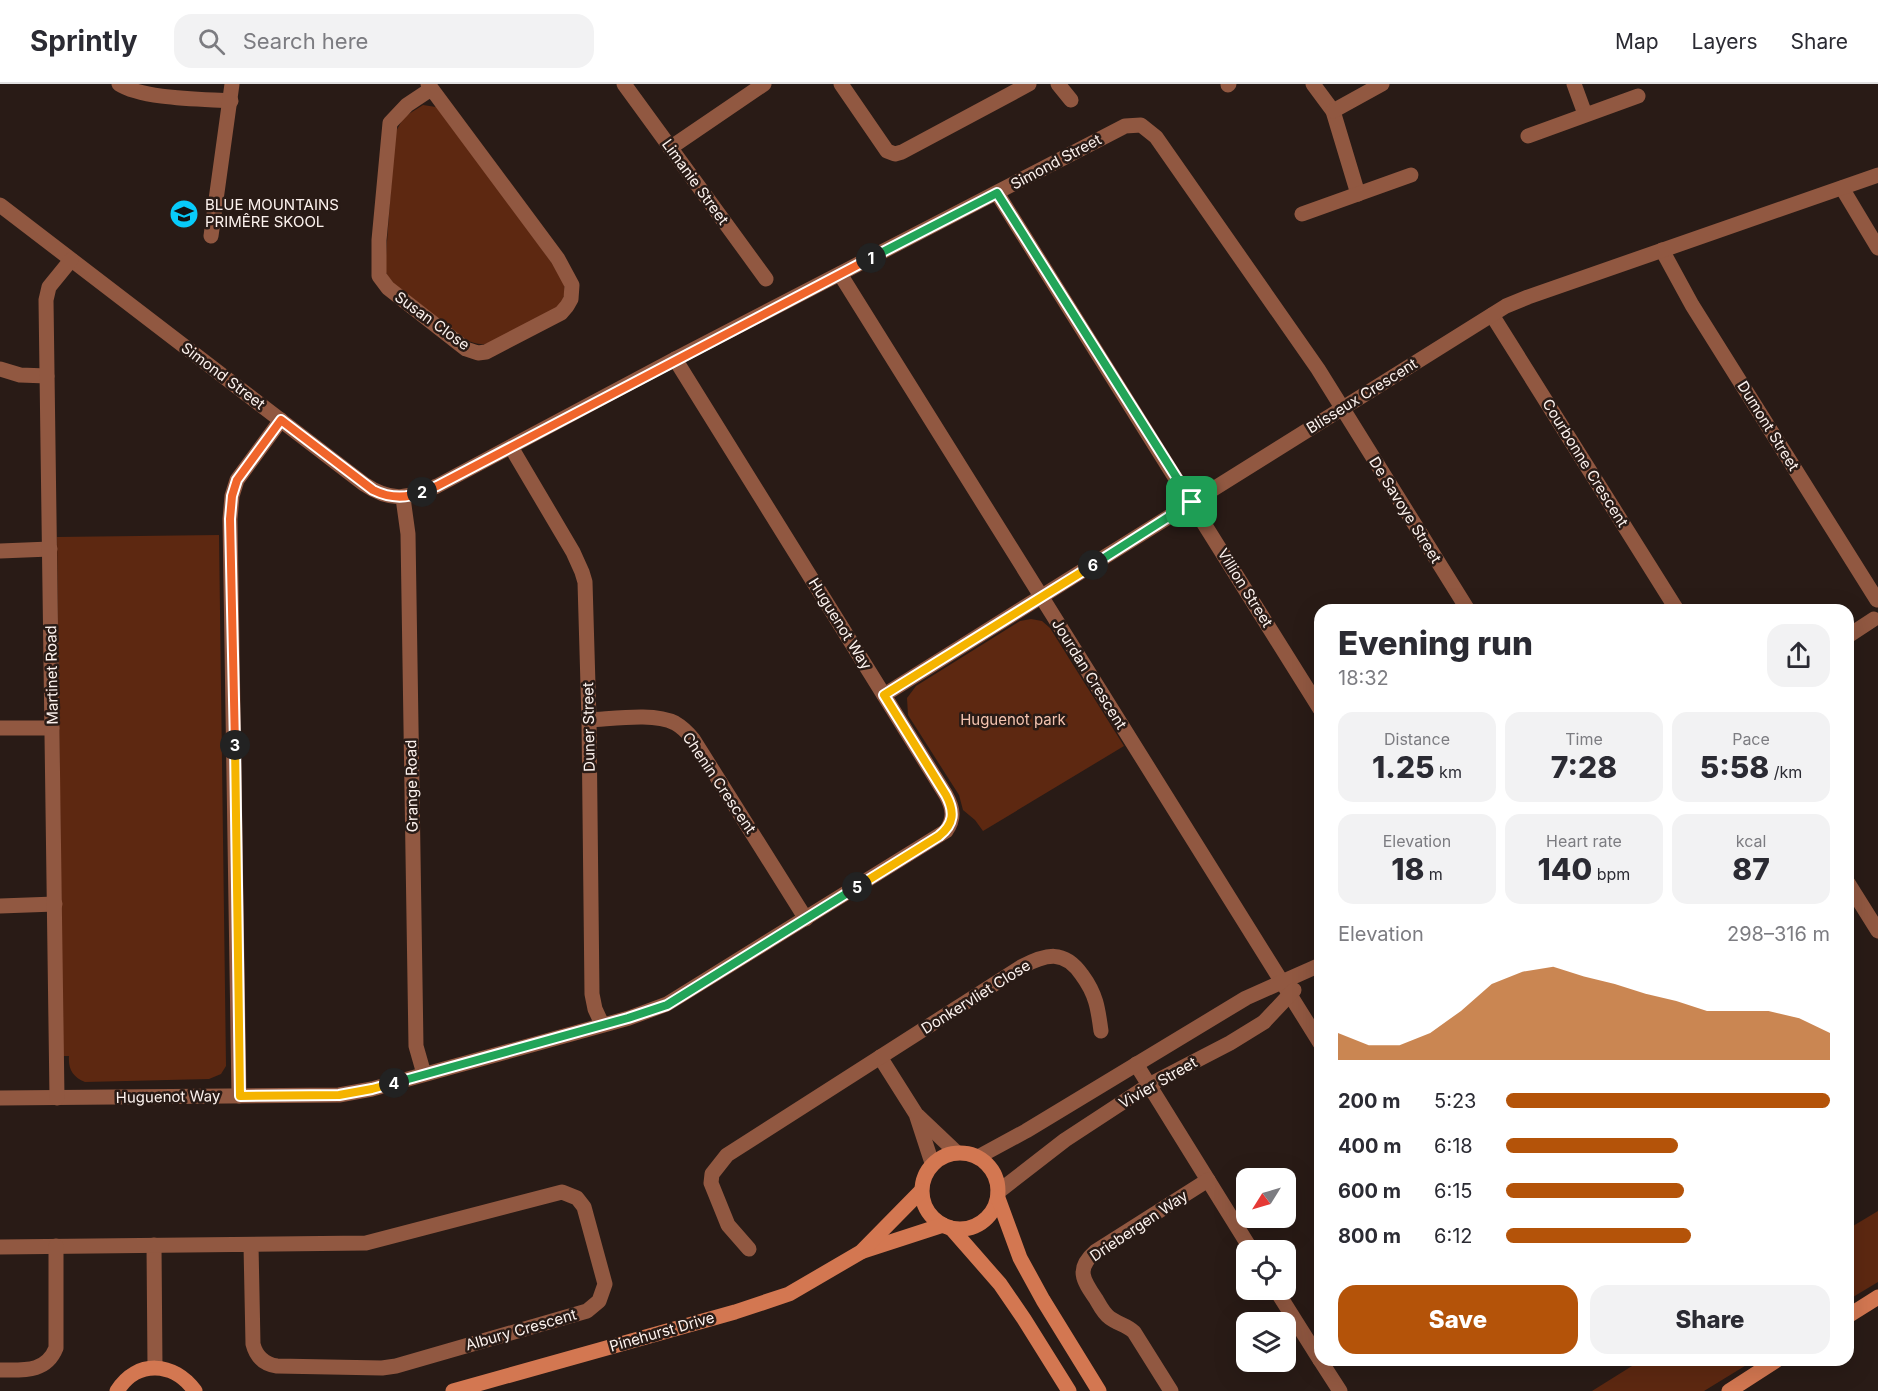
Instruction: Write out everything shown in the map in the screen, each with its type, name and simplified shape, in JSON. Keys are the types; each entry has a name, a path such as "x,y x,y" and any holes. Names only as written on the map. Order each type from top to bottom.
{"street":[{"path":"119,84 143,93 231,101"},
{"path":"211,236 232,84"},
{"name":"Limanie Street","path":"624,84 766,279"},
{"path":"670,148 764,84"},
{"path":"841,84 887,151 895,154 1029,84"},
{"path":"1058,84 1071,100"},
{"path":"1313,84 1333,111 1358,194"},
{"path":"1333,111 1383,84"},
{"path":"1574,84 1585,114"},
{"name":"Susan Close","path":"430,86 558,259 572,285 571,299 561,313 486,352 478,353 466,349 388,288 379,276 379,240 390,123 430,86"},
{"path":"1528,136 1638,96"},
{"name":"Simond Street","path":"0,205 373,490 381,494 403,498 437,486 675,359 1125,126 1136,124 1147,128 1156,136 1311,360 1342,409"},
{"path":"1302,214 1411,175"},
{"name":"Blisseux Crescent","path":"884,695 1506,306 1878,175"},
{"path":"1842,188 1878,248"},
{"name":"Villion Street","path":"997,193 1314,699"},
{"name":"Dumont Street","path":"1662,250 1692,305 1877,600"},
{"name":"Martinet Road","path":"57,1098 47,292 71,260"},
{"name":"Jourdan Crescent","path":"840,274 1314,1033"},
{"name":"Courbonne Crescent","path":"1492,315 1673,604"},
{"name":"Huguenot Way","path":"0,1098 339,1095 372,1089 637,1015 667,1005 946,831 953,818 951,804 946,795 675,359"},
{"path":"0,369 20,375 47,376"},
{"name":"De Savoye Street","path":"1342,409 1464,604"},
{"path":"240,1096 230,519 232,496 237,480 281,420"},
{"name":"Duner Street","path":"511,447 573,552 582,572 586,598 589,720 592,994 595,1009 602,1024"},
{"name":"Grange Road","path":"403,498 408,546 416,1046 424,1074"},
{"path":"0,551 50,549"},
{"path":"1854,633 1876,621 1872,613 1877,600"},
{"name":"Chenin Crescent","path":"589,720 657,718 675,723 684,729 693,738 806,919"},
{"path":"0,728 52,728"},
{"path":"1854,893 1878,931"},
{"path":"0,906 55,904"},
{"name":"Donkervliet Close","path":"749,1249 728,1225 711,1183 712,1173 720,1162 733,1150 1022,967 1053,956 1064,957 1073,963 1097,1000 1101,1031"},
{"name":"Vivier Street","path":"978,1157 1026,1131 1246,998 1286,988 1314,968"},
{"name":"Vivier Street","path":"998,1195 1065,1140 1149,1085 1230,1043 1264,1022 1286,988"},
{"path":"880,1057 916,1114 932,1163"},
{"path":"1136,1064 1245,1240"},
{"path":"916,1114 956,1152"},
{"path":"1069,1391 1000,1284 947,1227 934,1220 927,1211 921,1191 924,1176 932,1163 945,1155 967,1152 978,1157 993,1171 998,1195 1020,1258 1042,1300 1099,1391"},
{"name":"Driebergen Way","path":"1171,1391 1134,1332 1110,1318 1105,1312 1086,1283 1083,1273 1087,1259 1096,1251 1208,1180"},
{"name":"Pinehurst Drive","path":"861,1252 921,1191"},
{"name":"Albury Crescent","path":"0,1247 374,1243 562,1192 577,1198 584,1207 604,1284 599,1301 587,1311 396,1366 382,1368 277,1366 260,1358 253,1344 251,1245"},
{"path":"947,1227 963,1229 975,1226 986,1219 993,1210 998,1195"},
{"name":"Pinehurst Drive","path":"453,1391 735,1312 789,1294 861,1252 947,1227"},
{"path":"154,1245 155,1367"},
{"path":"0,1370 36,1369 47,1362 54,1353 56,1348 56,1246"},
{"path":"1854,1312 1878,1297"},
{"path":"1282,1300 1314,1350"},
{"path":"1324,1366 1340,1391"},
{"path":"1728,1391 1768,1366"},
{"path":"106,1391 119,1388 130,1376 155,1367 177,1373 195,1391"}],"green space":[{"path":"423,105 436,107 442,111 562,277 564,297 557,308 522,328 485,344 466,340 395,285 385,269 395,133 404,117"},
{"path":"219,535 226,1066 221,1074 209,1079 85,1082 72,1072 69,1056 63,1056 57,537"},
{"name":"Huguenot park","path":"1031,619 1042,621 1050,628 1124,746 983,831 963,810 959,795 908,715 907,698 916,686 1020,621"},
{"path":"1878,1211 1878,1282 1854,1296 1854,1225"},
{"path":"1632,1366 1745,1366 1704,1391 1592,1391"}],"place":[{"name":"BLUE MOUNTAINS PRIMÊRE SKOOL","path":"184,214"}],"route":[{"path":"997,193 1192,502 884,695 951,804 953,818 946,831 939,836 667,1005 628,1018 372,1089 339,1095 240,1096 230,519 234,486 239,476 281,420 373,490 381,494 409,497 437,486 675,359 997,193"}]}
